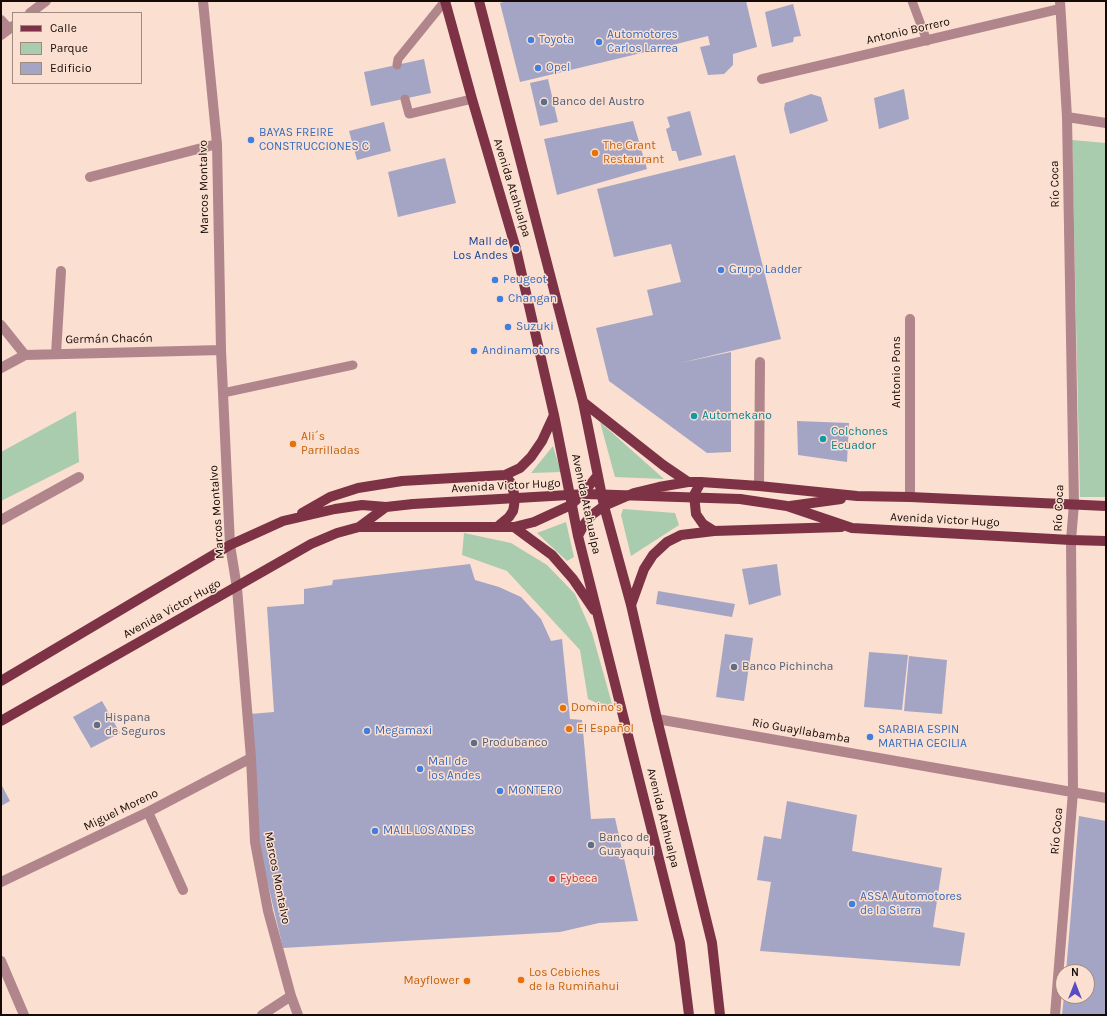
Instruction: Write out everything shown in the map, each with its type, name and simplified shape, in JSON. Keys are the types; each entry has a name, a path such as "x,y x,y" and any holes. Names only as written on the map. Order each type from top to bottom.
{"main road":[{"name":"Avenida Atahualpa","path":"445,1 516,249 554,415 578,536 680,943 689,1015"},
{"name":"Avenida Atahualpa","path":"479,1 583,402 604,506 631,605 657,719 712,943 720,1015"},
{"path":"583,402 663,465 688,482"},
{"name":"Avenida Victor Hugo","path":"1,681 230,545 292,518 330,498 358,488 402,481 505,475 520,468 531,457 542,441 554,415"},
{"path":"497,527 509,516 513,511 514,506 511,483 505,475"},
{"name":"Avenida Victor Hugo","path":"1,721 237,588 311,544 359,527 514,527 534,522 571,505 586,491 597,476"},
{"name":"Avenida Victor Hugo","path":"578,536 589,518 604,506 634,493 688,482 759,486 857,496 1106,506"},
{"path":"701,482 694,495 696,514 703,524 714,531"},
{"name":"Avenida Victor Hugo","path":"292,518 362,505 386,507 413,504 586,494 740,499 787,506 848,527 867,529 1106,541"},
{"name":"Avenida Victor Hugo","path":"787,506 857,496"},
{"name":"Avenida Victor Hugo","path":"359,527 386,507"},
{"path":"514,527 552,555 573,579 598,616"},
{"path":"631,605 644,570 653,555 667,542 682,535 714,531 848,527"}],"street":[{"path":"31,12 46,1"},
{"name":"Marcos Montalvo","path":"203,1 217,144 220,350 230,545 237,588 251,758 255,842 268,911 291,996 298,1015"},
{"name":"Antonio Borrero","path":"762,79 928,40 1060,5"},
{"name":"Río Coca","path":"1055,1015 1073,792 1071,540 1074,504 1067,117 1060,5"},
{"path":"1,20 8,30"},
{"path":"1067,117 1106,122"},
{"path":"90,177 217,144"},
{"path":"56,354 61,271"},
{"name":"Antonio Pons","path":"910,319 910,497"},
{"path":"1,325 25,355"},
{"name":"Germán Chacón","path":"1,368 25,355 220,350"},
{"path":"759,486 760,362"},
{"path":"1,520 79,477"},
{"name":"Rio Guayllabamba","path":"657,719 1106,798"},
{"name":"Miguel Moreno","path":"1,882 148,812 251,758"},
{"path":"148,812 183,890"},
{"path":"1,961 24,1015"},
{"path":"262,1015 291,996"}],"lane":[{"path":"397,65 398,58 445,1"},
{"path":"912,1 928,40"},
{"path":"405,99 409,114 472,99"},
{"path":"223,393 353,365"}],"green space":[{"path":"1072,140 1106,143 1106,497 1080,497"},
{"path":"76,411 79,462 1,501 1,452"},
{"path":"600,422 664,479 615,477"},
{"path":"553,446 561,472 531,473"},
{"path":"623,509 675,513 679,525 631,556 621,515"},
{"path":"566,522 574,557 567,561 537,533"},
{"path":"464,533 511,543 547,565 575,594 592,633 614,711 588,699 580,650 507,571 462,555"}],"building":[{"name":"Automotores Carlos Larrea","path":"507,1 746,1 757,47 733,54 733,65 724,74 708,75 700,47 710,45 708,36 520,82 500,3"},
{"path":"793,4 801,36 794,37 793,42 772,47 765,12"},
{"path":"424,59 431,93 371,106 364,72"},
{"name":"Banco del Austro","path":"548,79 558,122 540,126 530,83"},
{"path":"904,89 909,119 879,129 874,98"},
{"path":"811,94 821,97 828,121 790,134 784,109 785,103"},
{"path":"690,111 702,155 679,161 676,151 672,151 666,129 670,127 667,117"},
{"name":"The Grant Restaurant","path":"633,121 647,169 557,195 544,139"},
{"path":"384,122 391,151 357,160 349,131"},
{"name":"Grupo Ladder","path":"735,155 781,339 680,363 731,352 731,452 707,453 609,381 596,328 653,315 647,290 681,282 671,244 614,257 597,189"},
{"path":"445,158 456,203 398,217 388,172"},
{"name":"Colchones Ecuador","path":"797,421 849,423 847,462 798,455"},
{"name":"Mall de los Andes","path":"470,564 475,580 499,587 521,597 541,619 551,641 562,639 570,719 582,720 591,819 615,818 638,921 599,923 560,932 283,948 256,834 250,714 274,712 267,607 304,604 304,589 332,585 333,580"},
{"path":"777,564 781,595 749,605 742,569"},
{"path":"658,591 735,604 732,617 656,604"},
{"name":"Banco Pichincha","path":"725,634 753,638 744,701 716,697"},
{"path":"869,652 908,655 902,710 864,707"},
{"path":"909,656 947,660 942,714 904,711"},
{"name":"Hispana de Seguros","path":"102,701 120,733 91,748 73,717"},
{"path":"1,784 10,801 1,806"},
{"name":"ASSA Automotores de la Sierra","path":"787,801 857,815 852,851 942,868 933,927 965,933 960,966 760,951 771,882 757,880 764,836 781,839"},
{"path":"1079,816 1106,821 1106,1015 1062,1015 1063,1004 1095,1004 1095,964 1067,964"}],"place":[{"name":"Toyota","path":"531,40"},
{"name":"Automotores Carlos Larrea","path":"599,42"},
{"name":"Opel","path":"538,68"},
{"name":"Banco del Austro","path":"544,102"},
{"name":"BAYAS FREIRE CONSTRUCCIONES C","path":"251,140"},
{"name":"The Grant Restaurant","path":"595,153"},
{"name":"Mall de Los Andes","path":"516,249"},
{"name":"Grupo Ladder","path":"721,270"},
{"name":"Peugeot","path":"495,280"},
{"name":"Changan","path":"500,299"},
{"name":"Suzuki","path":"508,327"},
{"name":"Andinamotors","path":"474,351"},
{"name":"Automekano","path":"694,416"},
{"name":"Colchones Ecuador","path":"823,439"},
{"name":"Ali´s Parrilladas","path":"293,444"},
{"name":"Banco Pichincha","path":"734,667"},
{"name":"Domino's","path":"563,708"},
{"name":"Hispana de Seguros","path":"97,725"},
{"name":"El Español","path":"569,729"},
{"name":"Megamaxi","path":"367,731"},
{"name":"SARABIA ESPIN MARTHA CECILIA","path":"870,737"},
{"name":"Produbanco","path":"474,743"},
{"name":"Mall de los Andes","path":"420,769"},
{"name":"MONTERO","path":"500,791"},
{"name":"MALL LOS ANDES","path":"375,831"},
{"name":"Banco de Guayaquil","path":"591,845"},
{"name":"Fybeca","path":"552,879"},
{"name":"ASSA Automotores de la Sierra","path":"852,904"},
{"name":"Los Cebiches de la Rumiñahui","path":"521,980"},
{"name":"Mayflower","path":"467,981"}]}
